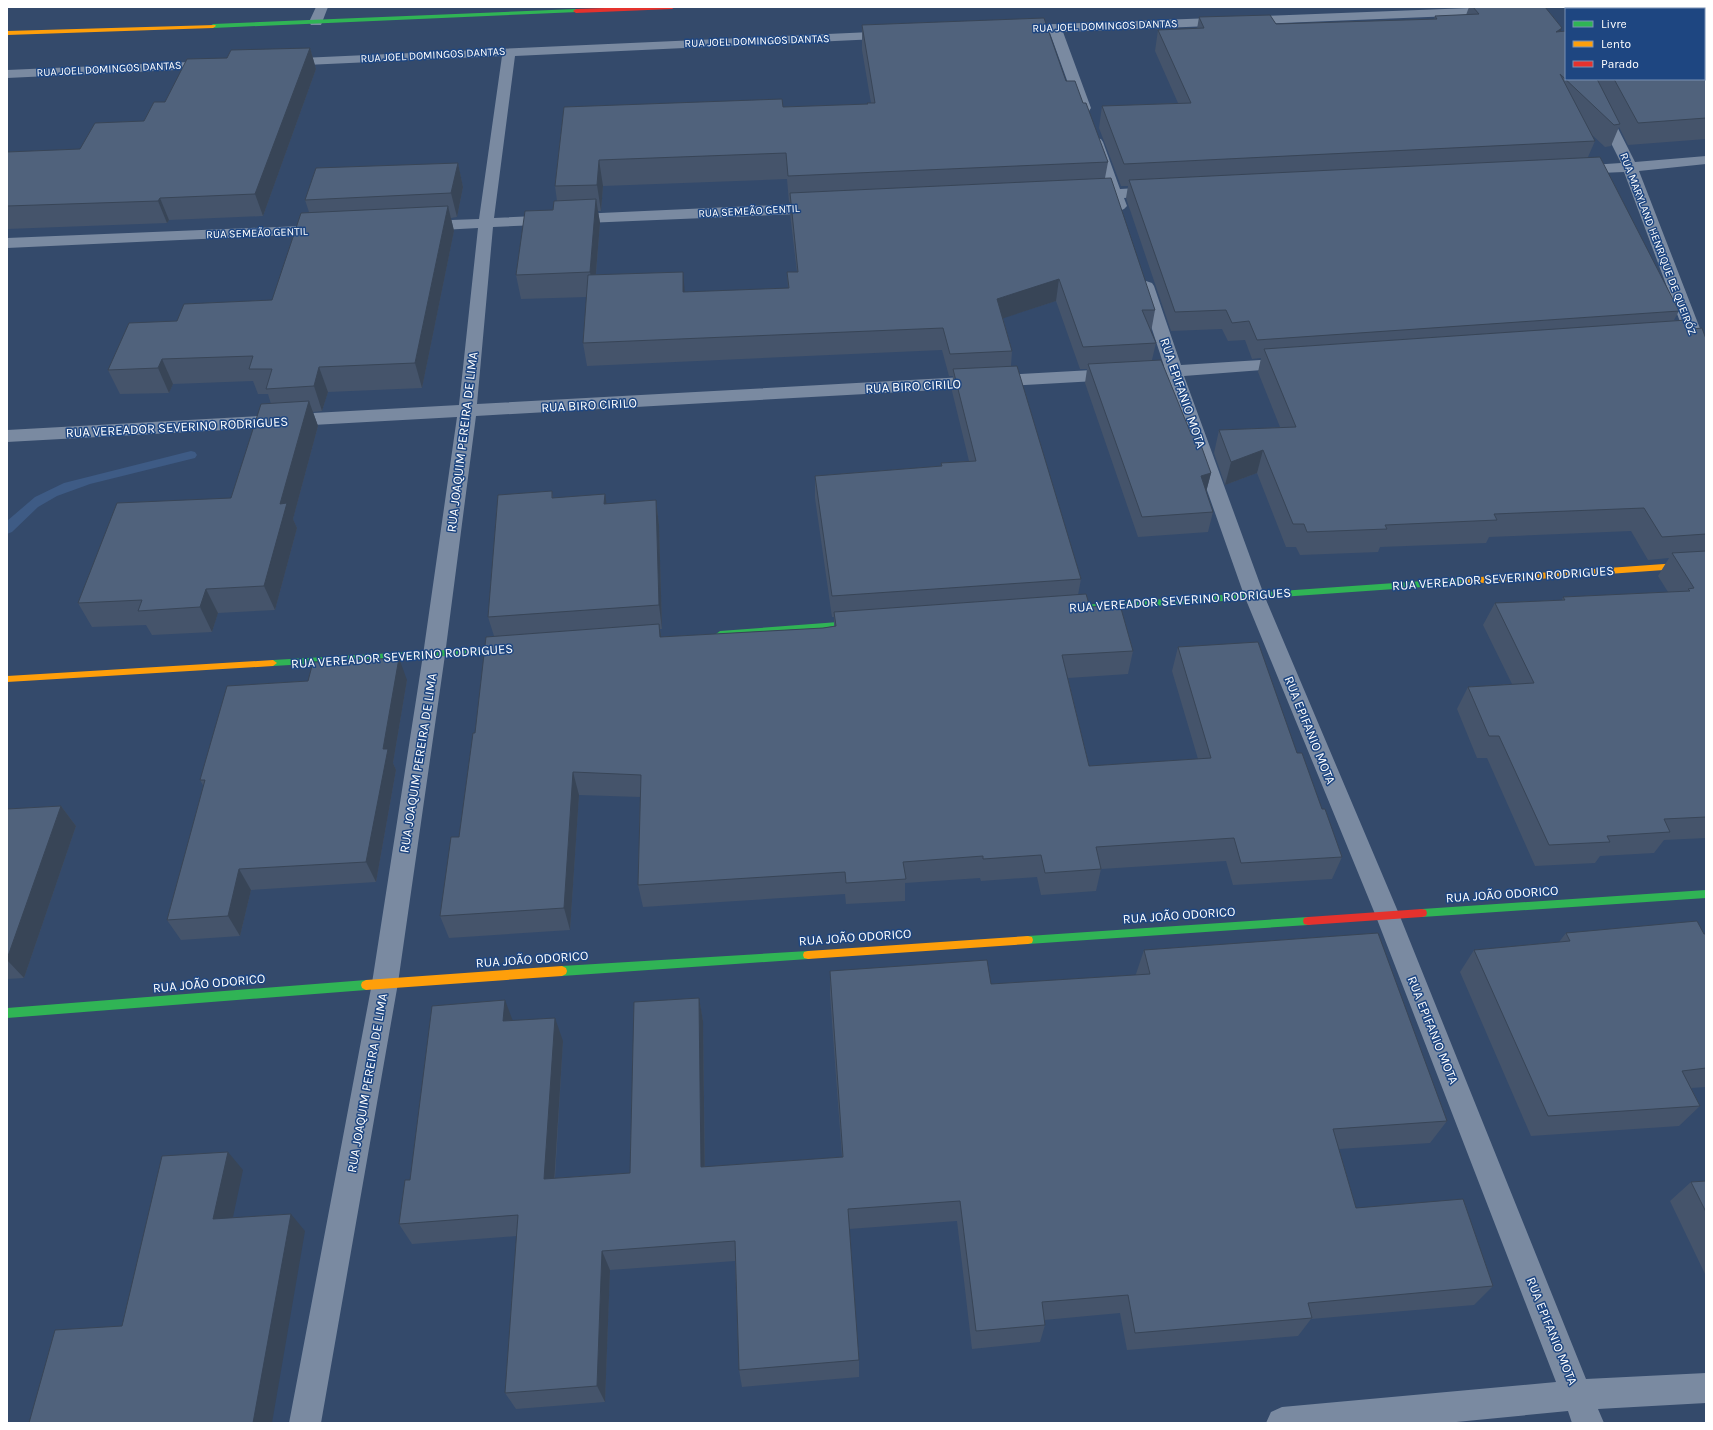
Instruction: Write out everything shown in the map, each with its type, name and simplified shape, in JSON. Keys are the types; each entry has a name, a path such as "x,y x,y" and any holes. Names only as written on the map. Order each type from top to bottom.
{"street":[{"path":"316,22 322,7"},
{"path":"7,33 672,7"},
{"name":"RUA JOEL DOMINGOS DANTAS","path":"1008,30 1507,10"},
{"path":"1055,28 1124,223"},
{"name":"RUA JOEL DOMINGOS DANTAS","path":"270,62 905,35"},
{"name":"RUA JOAQUIM PEREIRA DE LIMA","path":"306,1423 385,982 434,655 467,412 486,224 509,52"},
{"name":"RUA JOEL DOMINGOS DANTAS","path":"7,74 222,64"},
{"name":"RUA MARYLAND HENRIQUE DE QUEIRÓZ","path":"1586,80 1630,168 1692,335 1706,368"},
{"path":"1559,171 1630,168 1706,160"},
{"path":"1075,196 1170,191"},
{"name":"RUA SEMEÃO GENTIL","path":"406,227 836,207"},
{"name":"RUA SEMEÃO GENTIL","path":"7,243 342,229"},
{"name":"RUA EPIFANIO MOTA","path":"1139,268 1254,595 1387,914 1588,1423"},
{"name":"RUA BIRO CIRILO","path":"467,412 1308,362"},
{"name":"RUA VEREADOR SEVERINO RODRIGUES","path":"7,436 467,412"},
{"name":"RUA VEREADOR SEVERINO RODRIGUES","path":"1055,609 1706,564"},
{"path":"713,634 872,623"},
{"name":"RUA VEREADOR SEVERINO RODRIGUES","path":"7,679 434,655 522,648"},
{"name":"RUA JOÃO ODORICO","path":"7,1012 385,982 1387,914 1706,894"},
{"path":"1282,1423 1578,1395 1706,1388"}],"building":[{"path":"1473,7 1545,7 1562,28 1556,32 1565,31 1565,79 1560,74 1595,141 1124,164 1102,106 1191,103 1158,30 1204,28 1199,17 1270,15 1276,24 1437,19 1435,16 1479,14"},
{"path":"1044,18 1066,81 1075,81 1083,103 1086,103 1108,162 788,176 786,153 599,160 597,185 555,186 564,107 782,99 783,107 875,103 862,25"},
{"path":"1705,20 1706,118 1638,123 1615,80 1705,80"},
{"path":"310,48 255,194 160,198 158,201 7,206 7,152 80,149 95,123 144,121 154,102 165,102 187,59 227,58 231,50"},
{"path":"1566,80 1598,80 1620,124 1614,125"},
{"path":"1600,157 1679,311 1257,340 1249,321 1232,323 1226,310 1175,312 1129,180"},
{"path":"458,163 451,193 305,200 316,168"},
{"path":"1111,178 1155,310 1142,310 1156,343 1083,347 1059,279 997,299 1012,351 950,354 943,328 583,343 588,275 683,272 683,292 789,288 787,272 798,272 790,193"},
{"path":"596,199 590,272 516,275 525,211 553,210 554,201"},
{"path":"448,206 415,363 319,367 314,386 266,389 272,369 249,369 253,356 162,359 158,368 108,370 129,323 177,321 184,304 272,300 301,213"},
{"path":"1687,320 1692,329 1702,328 1706,339 1706,534 1662,537 1644,508 1494,514 1497,520 1385,525 1387,529 1307,532 1304,524 1293,524 1263,450 1231,462 1219,430 1296,427 1264,349"},
{"path":"1161,360 1191,434 1197,434 1211,473 1201,476 1213,512 1142,517 1088,364"},
{"path":"1017,366 1081,579 832,596 815,476 942,466 941,463 976,461 953,369"},
{"path":"309,401 280,504 287,503 264,586 206,589 200,607 138,611 142,600 78,603 117,503 231,498 261,404"},
{"path":"552,491 552,498 605,494 604,504 656,500 659,605 488,617 498,495"},
{"path":"1706,551 1706,817 1664,819 1670,832 1607,836 1610,842 1549,845 1499,736 1489,736 1468,687 1534,683 1495,603 1565,600 1563,597 1690,591 1688,589 1694,588 1672,553"},
{"path":"1086,594 1090,607 1120,605 1133,651 1062,655 1089,766 1211,758 1178,647 1258,642 1297,753 1302,753 1322,809 1325,809 1342,857 1241,863 1234,838 1096,847 1101,869 1045,873 1041,855 983,859 983,856 903,862 906,879 846,883 845,872 638,885 641,775 573,772 564,908 440,916 451,837 459,837 473,733 475,733 486,637 659,624 660,637 823,628 836,626 834,612"},
{"path":"399,658 383,749 388,749 366,862 239,869 228,916 167,920 205,780 200,780 227,686 308,681 313,662"},
{"path":"61,806 7,959 7,809"},
{"path":"1697,921 1704,934 1706,934 1706,1068 1682,1071 1700,1106 1548,1116 1474,950 1570,941 1566,933"},
{"path":"1378,933 1447,1121 1333,1129 1356,1208 1463,1199 1493,1286 1308,1303 1312,1318 1135,1333 1128,1295 1042,1302 1045,1325 976,1331 960,1201 848,1209 859,1360 739,1370 735,1241 602,1251 597,1386 505,1393 518,1215 399,1224 405,1180 410,1180 432,1006 505,1000 503,1021 555,1018 544,1179 630,1173 634,1002 699,998 701,1167 843,1157 830,971 987,960 991,984 1150,974 1144,950"},
{"path":"228,1152 213,1219 291,1214 253,1423 29,1423 55,1330 122,1326 162,1156"},
{"path":"1706,1181 1706,1212 1691,1182"}],"waterway":[{"path":"7,529 34,504 52,493 86,481 156,465 191,455"}],"traffic: fast":[{"path":"213,26 576,11"},
{"path":"1067,609 1466,581"},
{"path":"720,634 865,623"},
{"path":"273,663 514,649"},
{"path":"1422,913 1706,894"},
{"path":"1028,940 1308,921"},
{"path":"562,971 808,955"},
{"path":"7,1013 366,985"}],"traffic: slow":[{"path":"7,33 213,26"},
{"path":"1466,581 1706,564"},
{"path":"7,679 273,663"},
{"path":"808,955 1028,940"},
{"path":"366,985 562,971"}],"traffic: jam":[{"path":"576,11 672,7"},
{"path":"1308,921 1422,913"}]}
